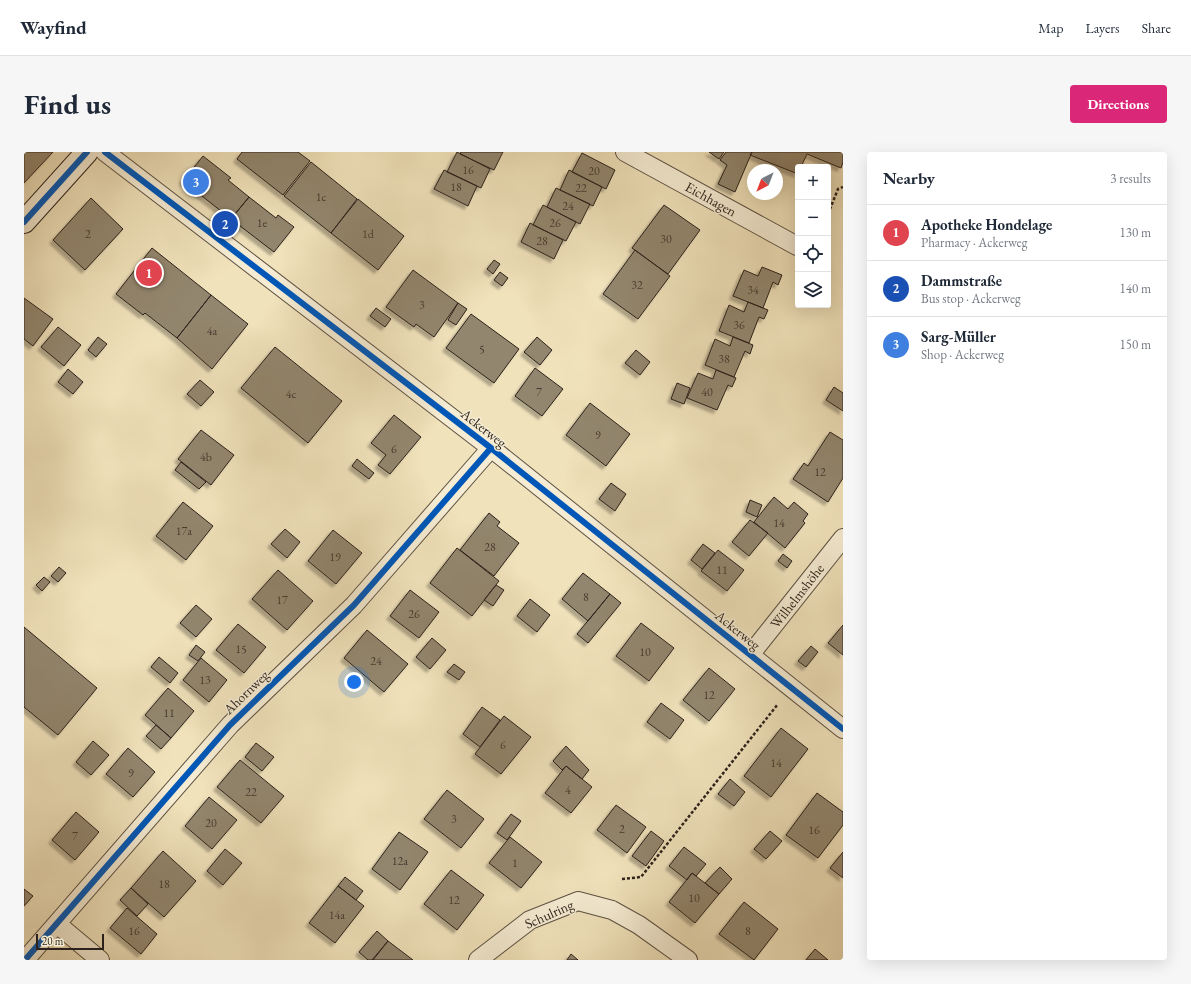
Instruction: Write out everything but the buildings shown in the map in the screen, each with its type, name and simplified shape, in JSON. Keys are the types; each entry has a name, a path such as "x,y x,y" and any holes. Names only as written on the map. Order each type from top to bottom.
{"main road":[{"path":"24,222 87,152"}],"street":[{"name":"Ackerweg","path":"105,152 490,448 843,729"},
{"name":"Eichhagen","path":"625,152 795,245"},
{"name":"Ahornweg","path":"25,960 230,725 354,606 490,448"},
{"name":"Wilhelmshöhe","path":"750,655 843,538"},
{"name":"Schulring","path":"478,960 530,920 578,901 612,910 639,925 688,960"},
{"path":"57,924 100,960"}],"path":[{"path":"831,206 838,189 843,187"},
{"path":"622,879 641,877 791,688"}],"cycle path":[{"path":"24,222 87,152"},
{"path":"105,152 491,448 843,729"},
{"path":"25,960 230,725 354,605 491,448"}],"place":[{"name":"Sarg-Müller","path":"196,182"},
{"name":"Dammstraße","path":"225,224"},
{"name":"Apotheke Hondelage","path":"149,273"}]}
